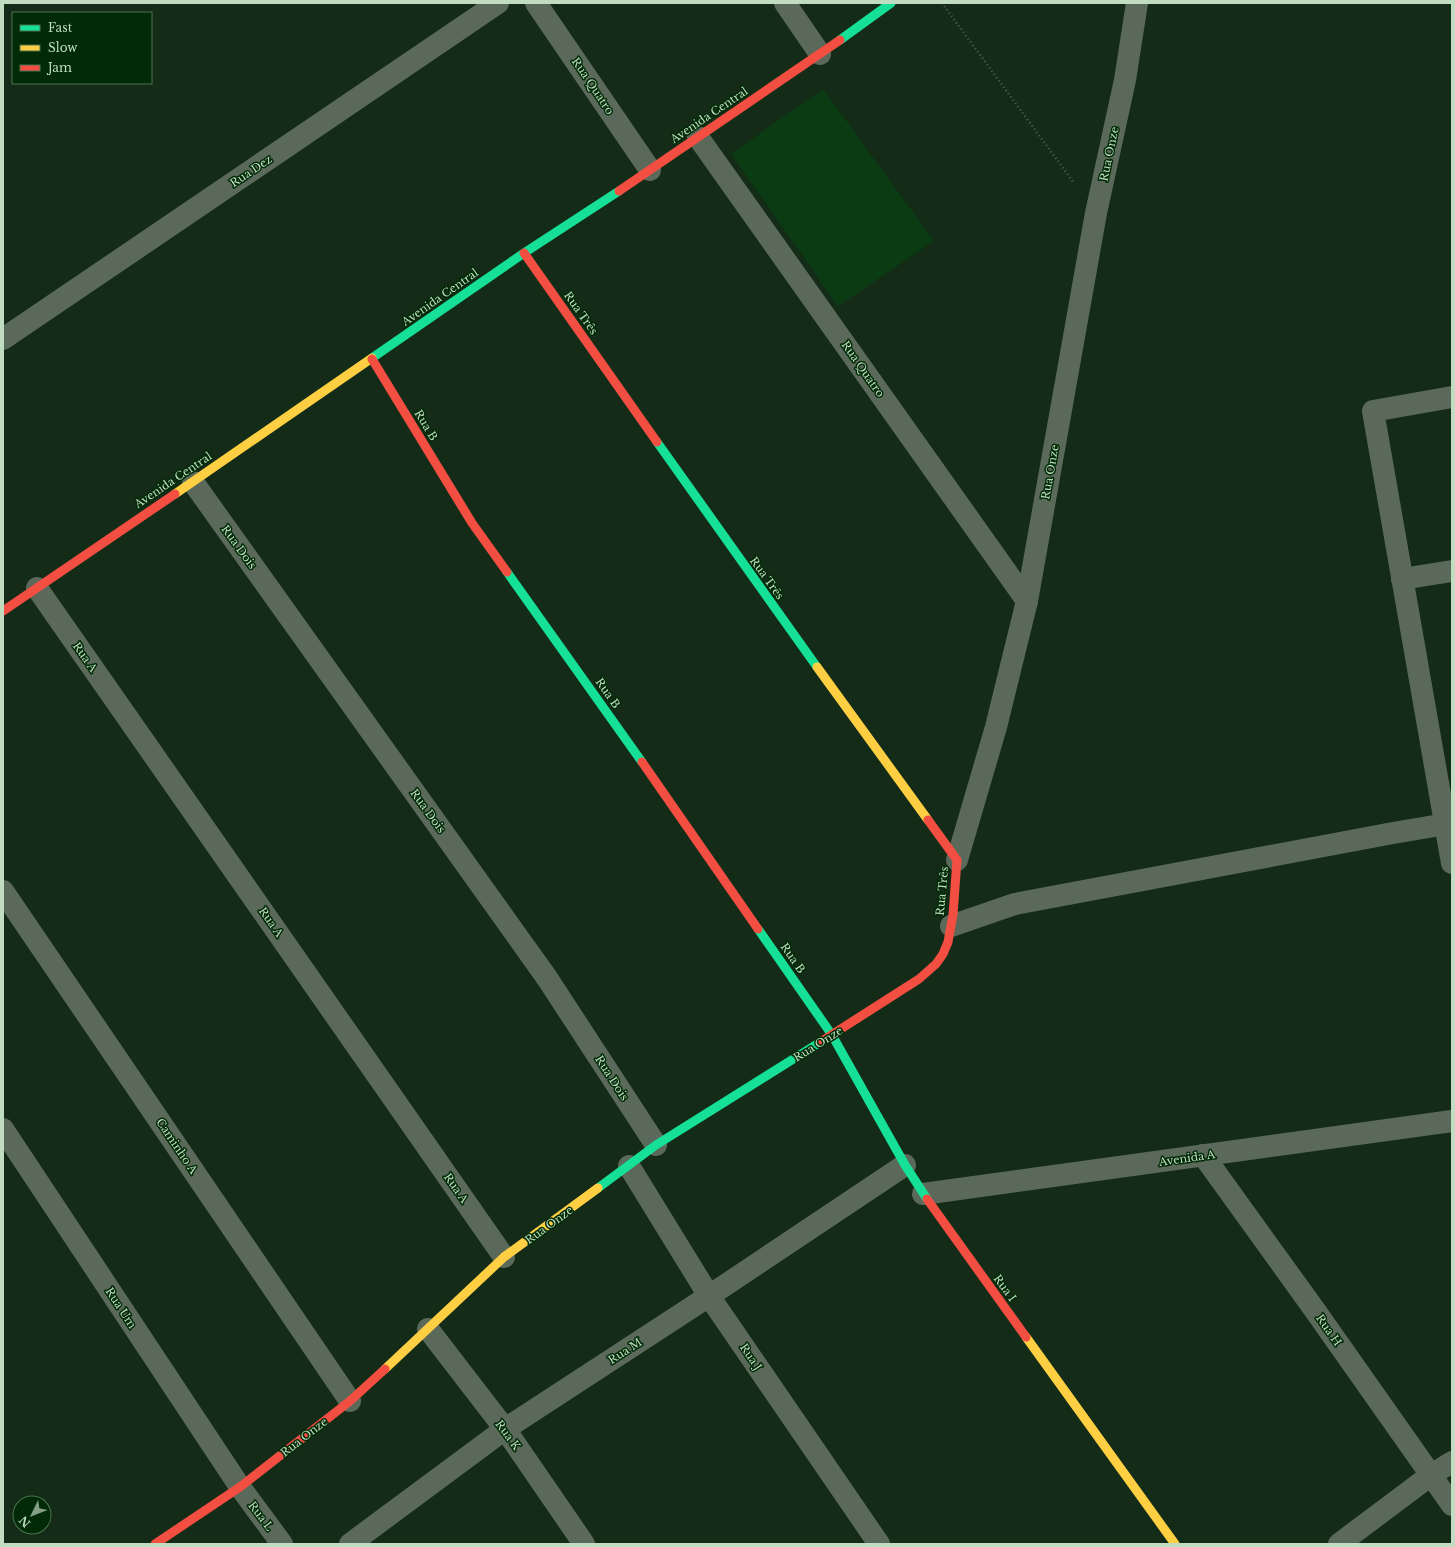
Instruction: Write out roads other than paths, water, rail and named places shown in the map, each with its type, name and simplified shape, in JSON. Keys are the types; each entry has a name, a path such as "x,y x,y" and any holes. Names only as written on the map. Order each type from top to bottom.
{"street":[{"name":"Rua Dez","path":"3,339 498,3"},
{"name":"Rua Quatro","path":"536,3 650,170"},
{"path":"785,3 820,54"},
{"name":"Avenida Central","path":"3,610 193,482 524,253 650,170 820,54 891,3"},
{"name":"Rua Onze","path":"957,860 996,727 1027,601 1096,213 1124,80 1137,3"},
{"name":"Rua Quatro","path":"698,137 1027,601"},
{"name":"Rua Três","path":"524,253 741,562 957,860 951,926"},
{"name":"Rua B","path":"372,359 472,523 591,690 832,1035"},
{"path":"1452,397 1372,411 1402,579 1443,756 1446,824 1452,862"},
{"name":"Rua Dois","path":"193,482 547,978 656,1145"},
{"path":"1402,579 1452,570"},
{"name":"Rua A","path":"37,588 504,1257"},
{"path":"951,926 1015,904 1385,834 1446,824"},
{"name":"Caminho A","path":"3,890 350,1401"},
{"name":"Rua Onze","path":"155,1544 240,1488 350,1401 504,1257 656,1145 900,992 930,969 937,962 946,946 951,926"},
{"name":"Rua I","path":"832,1035 905,1165 923,1194 1175,1544"},
{"name":"Avenida A","path":"923,1194 1452,1121"},
{"name":"Rua Um","path":"3,1129 240,1488"},
{"name":"Rua H","path":"1203,1155 1452,1505"},
{"name":"Rua M","path":"350,1544 505,1429 709,1296 905,1165"},
{"name":"Rua J","path":"629,1166 709,1296 879,1544"},
{"name":"Rua K","path":"428,1329 505,1429 584,1544"},
{"path":"1339,1544 1431,1475 1452,1462"},
{"name":"Rua L","path":"240,1488 282,1544"}]}
